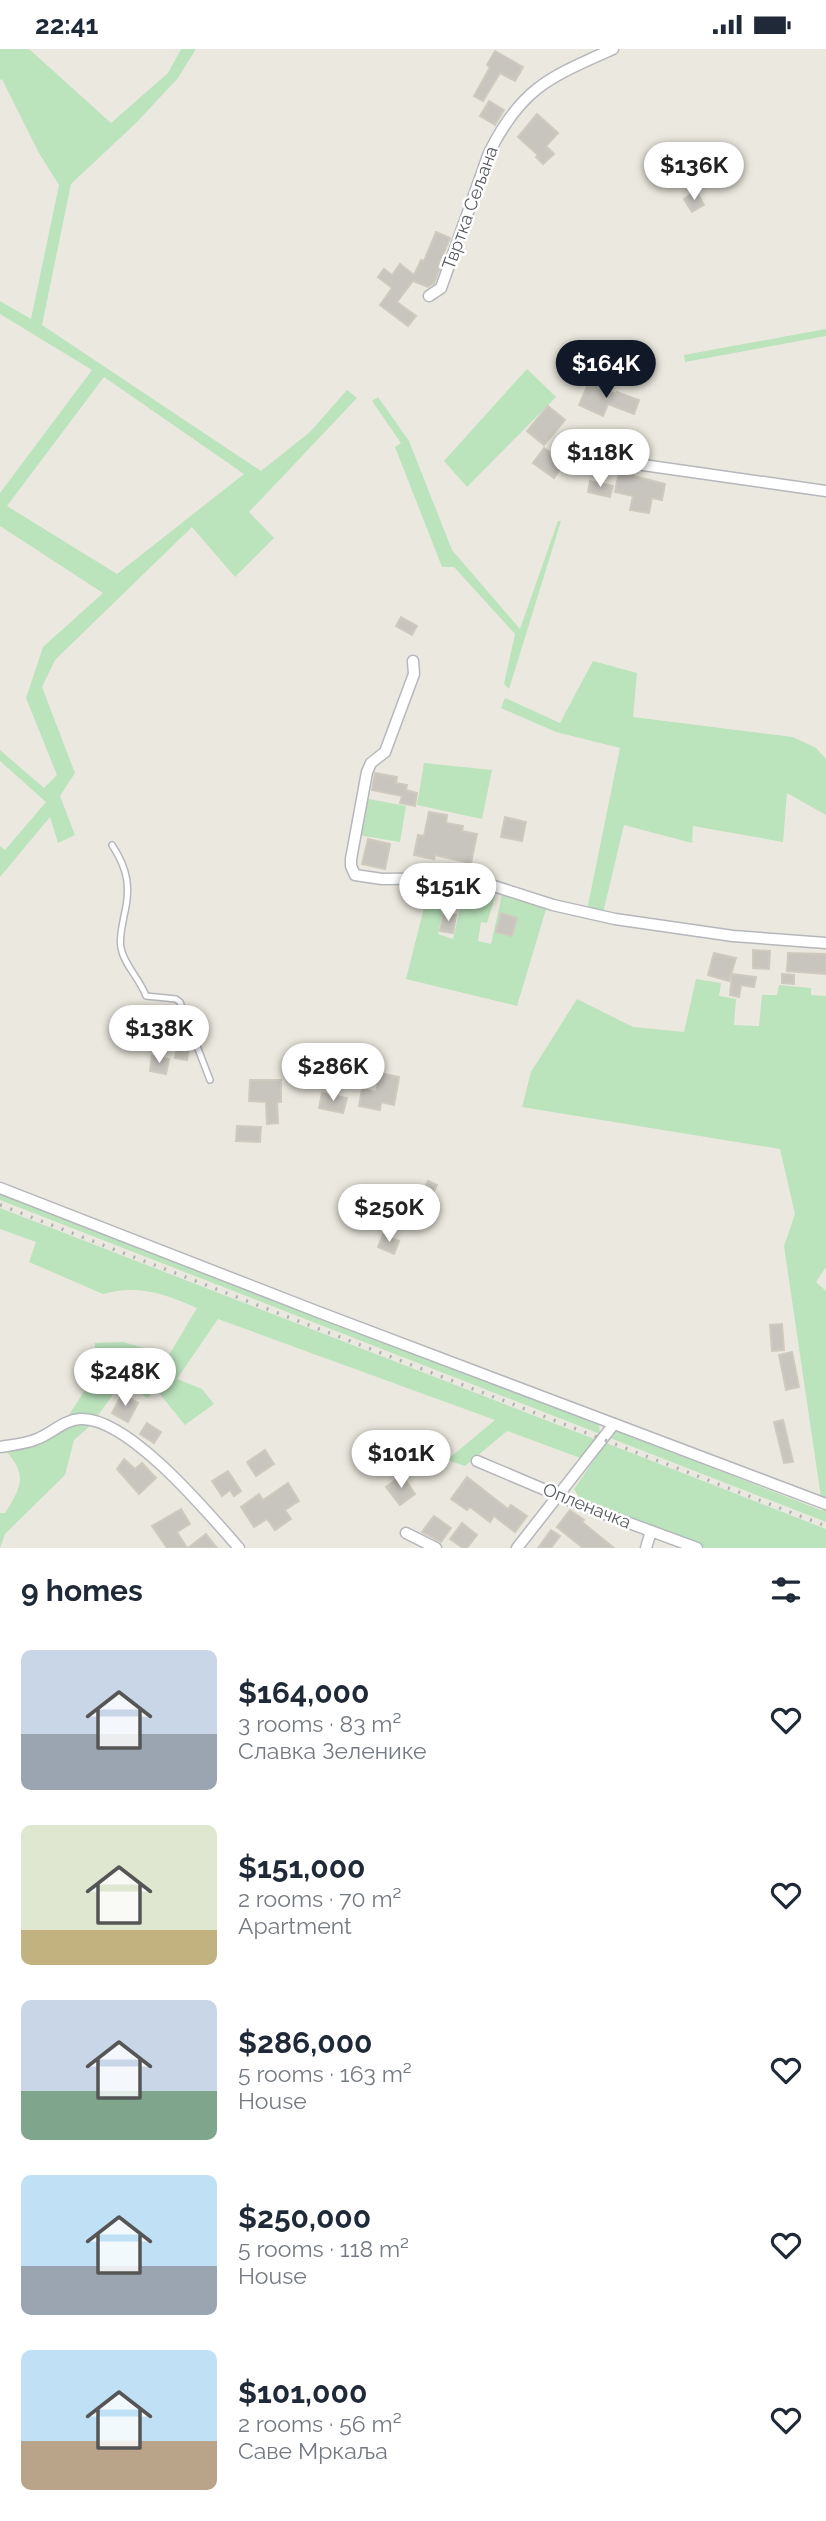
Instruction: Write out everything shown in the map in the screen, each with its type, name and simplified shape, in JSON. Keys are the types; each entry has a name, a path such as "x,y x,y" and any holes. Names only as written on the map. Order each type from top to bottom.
{"street":[{"name":"Твртка Сељана","path":"429,296 441,288 489,153 499,132 519,103 557,74 613,49"},
{"path":"592,449 606,456 643,465 826,491"},
{"path":"413,661 414,674 385,752 371,763 367,772 351,859 355,874 382,880 469,878 571,910 703,932 826,943"},
{"path":"0,1188 826,1504"},
{"path":"0,1447 37,1439 74,1420 95,1420 157,1460 239,1548"},
{"path":"517,1548 614,1423"},
{"name":"Опленачка","path":"477,1461 583,1506 697,1548"},
{"path":"646,1548 650,1531"},
{"path":"406,1533 436,1548"}],"lane":[{"path":"112,845 128,876 129,891 121,932 121,951 146,996 176,999 180,1002 210,1080"}],"green space":[{"path":"0,49 29,49 111,123 168,73 181,49 196,49 178,78 136,123 71,184 42,325 261,471 310,432 347,390 357,398 249,512 274,538 235,577 192,527 55,660 42,687 75,773 60,796 75,835 58,843 50,817 0,877 0,846 5,850 46,802 0,761 0,750 44,788 57,775 26,698 43,647 103,593 0,526 0,493 92,370 0,314 0,301 31,319 59,185 39,153 2,79 0,80","holes":["104,377 244,474 117,574 7,506"]},
{"path":"826,329 826,336 685,362 684,355"},
{"path":"527,369 556,397 467,487 444,461"},
{"path":"378,397 409,441 452,550 520,629 558,521 561,521 509,689 504,684 515,634 454,567 442,567 395,447 401,443 372,401"},
{"path":"593,661 637,673 633,717 793,737 816,748 826,759 826,815 787,793 783,842 693,826 692,843 624,825 603,913 587,910 620,748 556,732 501,708 505,698 560,723"},
{"path":"424,763 492,770 482,819 417,805"},
{"path":"358,797 406,806 400,842 352,834"},
{"path":"450,879 438,934 453,939 466,884 496,893 487,923 481,922 478,941 491,944 502,895 547,906 517,1006 406,979 431,880"},
{"path":"696,979 721,983 719,996 736,999 734,1025 759,1026 762,995 777,995 779,985 811,988 811,995 826,996 826,1267 816,1282 826,1291 826,1522 610,1438 616,1430 823,1511 784,1246 795,1214 780,1149 522,1107 531,1072 577,999 633,1027 684,1032"},
{"path":"0,1193 599,1424 600,1434 0,1200"},
{"path":"0,1208 597,1440 583,1459 507,1431 465,1466 447,1460 495,1420 218,1319 177,1379 202,1389 214,1404 185,1425 155,1388 148,1398 122,1382 91,1425 74,1440 65,1475 5,1534 0,1548 0,1513 5,1513 20,1482 17,1467 6,1451 67,1418 95,1374 95,1343 123,1342 169,1355 197,1308 140,1290 103,1294 29,1262 36,1242 0,1229"},
{"path":"606,1443 826,1529 826,1548 705,1548 673,1534 588,1505 574,1489"}],"building":[{"path":"495,51 523,67 515,81 500,73 483,101 474,96 490,67 487,65"},
{"path":"489,101 504,110 495,125 480,116"},
{"path":"537,114 558,133 546,146 554,154 543,164 536,157 538,155 518,137"},
{"path":"696,191 704,205 692,212 684,199"},
{"path":"436,232 450,238 434,283 428,287 413,281 397,302 416,316 408,326 380,305 392,288 378,277 384,269 392,275 400,264 414,275 421,260 424,261"},
{"path":"589,382 616,394 617,392 639,400 634,414 608,404 603,416 579,405"},
{"path":"548,406 565,420 544,445 527,431"},
{"path":"544,448 565,462 554,478 533,463"},
{"path":"619,472 665,484 662,500 652,498 649,513 630,510 633,496 615,492"},
{"path":"590,481 613,486 610,497 588,492"},
{"path":"401,617 417,626 412,635 396,626"},
{"path":"375,773 397,777 396,783 407,785 406,790 417,793 415,806 400,803 402,796 372,790"},
{"path":"429,812 447,815 446,823 463,826 462,831 477,834 471,863 435,855 434,859 414,855 418,835 424,836"},
{"path":"505,817 526,822 522,841 501,837"},
{"path":"368,839 390,844 385,869 362,864"},
{"path":"444,912 456,915 453,933 440,931"},
{"path":"501,913 517,918 512,936 496,932"},
{"path":"753,950 770,951 769,969 753,968"},
{"path":"714,953 736,958 729,981 708,975"},
{"path":"788,953 826,954 826,974 787,971"},
{"path":"732,974 756,977 754,987 741,985 739,997 730,995"},
{"path":"782,974 794,975 794,984 782,983"},
{"path":"177,1046 189,1048 187,1060 175,1058"},
{"path":"152,1056 169,1059 166,1074 150,1071"},
{"path":"380,1073 399,1077 394,1105 381,1102 380,1110 359,1106 362,1089 376,1092"},
{"path":"250,1080 281,1080 281,1102 277,1102 278,1123 267,1124 266,1102 249,1101"},
{"path":"322,1093 347,1098 343,1113 319,1108"},
{"path":"237,1126 261,1127 260,1142 236,1141"},
{"path":"428,1181 437,1185 430,1199 421,1195"},
{"path":"383,1235 399,1241 394,1254 378,1247"},
{"path":"782,1324 784,1350 772,1351 770,1325"},
{"path":"792,1352 799,1387 786,1390 779,1355"},
{"path":"122,1394 138,1403 128,1422 112,1413"},
{"path":"783,1420 793,1462 784,1463 774,1422"},
{"path":"147,1423 161,1432 154,1443 140,1434"},
{"path":"265,1450 274,1464 256,1476 247,1462"},
{"path":"124,1459 135,1469 142,1463 156,1478 139,1494 117,1469"},
{"path":"228,1471 241,1491 234,1496 230,1490 222,1496 212,1481"},
{"path":"402,1475 415,1494 400,1505 386,1487"},
{"path":"467,1477 508,1509 511,1505 527,1516 515,1532 494,1516 490,1522 470,1507 467,1510 451,1499"},
{"path":"288,1483 299,1501 285,1510 291,1519 275,1530 267,1519 254,1527 241,1507 259,1494 263,1500"},
{"path":"181,1509 190,1524 177,1532 187,1548 167,1548 152,1526"},
{"path":"570,1510 614,1548 583,1548 557,1527"},
{"path":"434,1516 451,1528 441,1542 422,1532"},
{"path":"462,1523 477,1535 467,1548 450,1539"},
{"path":"551,1530 560,1536 551,1548 538,1548"},
{"path":"206,1534 217,1548 188,1548"}],"railway":[{"path":"0,1205 826,1526"}]}
